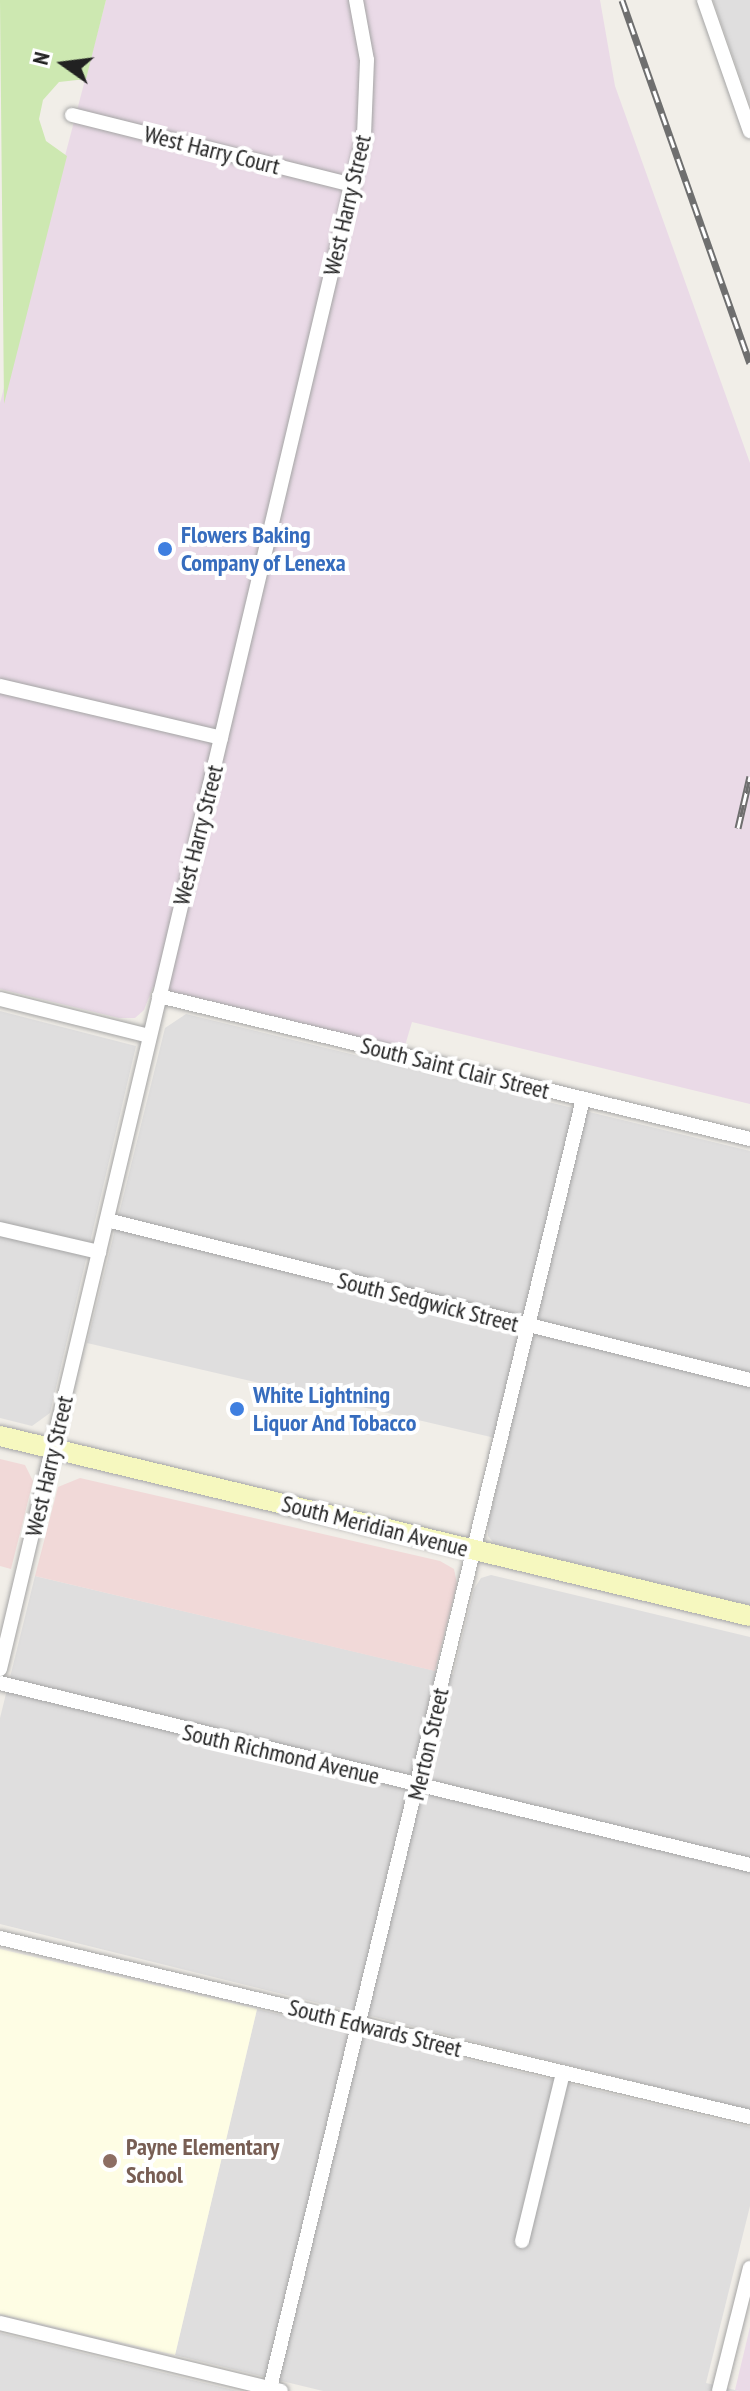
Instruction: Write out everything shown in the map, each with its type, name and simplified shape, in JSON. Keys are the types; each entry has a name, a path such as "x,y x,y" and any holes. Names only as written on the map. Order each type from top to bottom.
{"main road":[{"name":"South Meridian Avenue","path":"0,1436 750,1616"}],"street":[{"name":"West Harry Street","path":"0,1669 353,185 368,111 367,60 356,0"},
{"path":"704,0 750,131"},
{"name":"West Harry Court","path":"72,115 353,185"},
{"path":"0,686 221,738"},
{"name":"South Saint Clair Street","path":"159,996 750,1139"},
{"path":"0,999 150,1036"},
{"name":"Merton Street","path":"276,2390 583,1099"},
{"name":"South Sedgwick Street","path":"107,1220 750,1380"},
{"path":"0,1229 99,1252"},
{"name":"South Richmond Avenue","path":"0,1683 417,1787 750,1865"},
{"name":"South Edwards Street","path":"0,1938 750,2117"},
{"path":"522,2241 563,2073"},
{"path":"719,2391 750,2268"},
{"path":"0,2323 276,2390"}],"shaded area":[{"path":"106,0 600,0 615,86 750,463 750,1104 412,1022 404,1049 153,987 144,1010 135,1018 119,1018 0,989 0,403"},
{"path":"713,0 750,0 750,105"},
{"path":"0,1011 136,1046 50,1413 32,1426 0,1418"},
{"path":"186,1014 750,1151 750,1605 494,1543 488,1536 488,1524 508,1441 87,1343 165,1028"},
{"path":"0,1459 25,1465 33,1481 11,1569 0,1566"},
{"path":"80,1478 440,1561 454,1569 457,1584 435,1671 35,1576 58,1487"},
{"path":"491,1575 750,1637 750,2110 0,1924 0,1718 35,1576 453,1675 474,1589 481,1578"},
{"name":"Payne Elementary School","path":"0,1949 257,2009 175,2355 0,2314"},
{"path":"257,2009 750,2127 750,2206 706,2383 739,2391 323,2391 175,2355"},
{"path":"750,2327 750,2391 739,2391 735,2390"},
{"path":"0,2333 237,2391 0,2391"}],"green space":[{"path":"0,0 106,0 86,79 59,82 43,100 39,119 46,141 67,156 4,404"}],"railway":[{"path":"622,0 750,363"},
{"path":"738,828 750,776"}],"place":[{"name":"Flowers Baking Company of Lenexa","path":"165,549"},
{"name":"White Lightning Liquor And Tobacco","path":"237,1409"},
{"name":"Payne Elementary School","path":"110,2161"}]}
